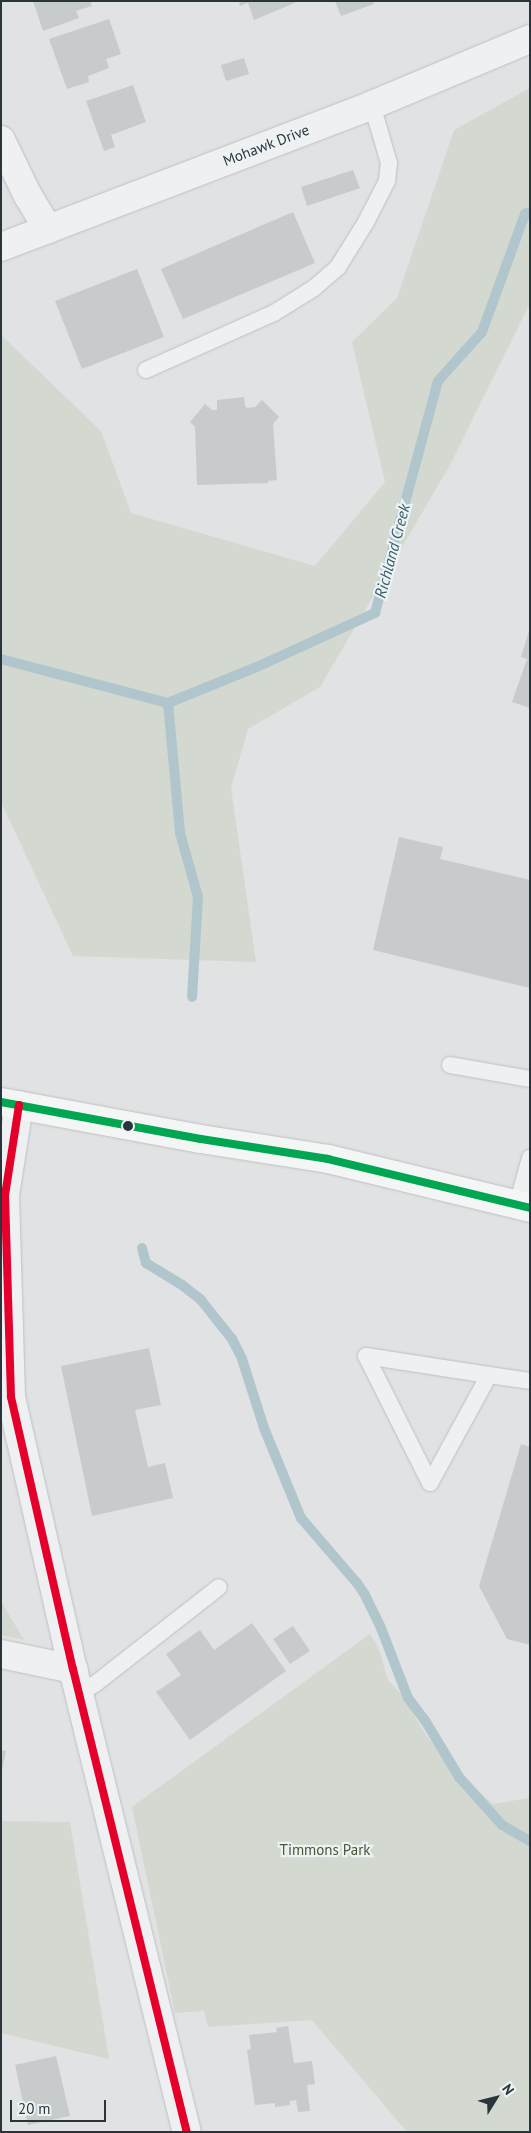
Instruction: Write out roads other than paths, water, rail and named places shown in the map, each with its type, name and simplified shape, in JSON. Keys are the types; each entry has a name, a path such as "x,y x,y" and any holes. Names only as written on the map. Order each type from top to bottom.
{"main road":[{"path":"10,1103 201,1139 328,1159 523,1207"}],"street":[{"name":"Mohawk Drive","path":"1,247 372,105 530,39"},
{"path":"1,140 27,194 48,229"},
{"path":"10,1103 5,1195 6,1350 11,1397 76,1681 187,2132"},
{"path":"1,1654 76,1681"}],"lane":[{"path":"146,370 274,313 314,288 338,267 366,222 387,181 389,163 372,105"},
{"path":"450,1065 530,1080"},
{"path":"523,1207 530,1158"},
{"path":"490,1375 430,1482 366,1356 530,1381"},
{"path":"76,1681 95,1684 219,1587"}],"waterway":[{"name":"Richland Creek","path":"1,659 168,703 259,666 375,613 438,381 482,332 525,214 530,212"},
{"path":"168,703 180,833 198,897 192,997"},
{"path":"142,1248 146,1263 182,1285 201,1300 232,1339 242,1359 264,1428 301,1518 357,1583 365,1595 381,1628 408,1698 426,1722 459,1777 502,1825 530,1841"}],"park label":[{"name":"Timmons Park","path":"325,1850"}]}
